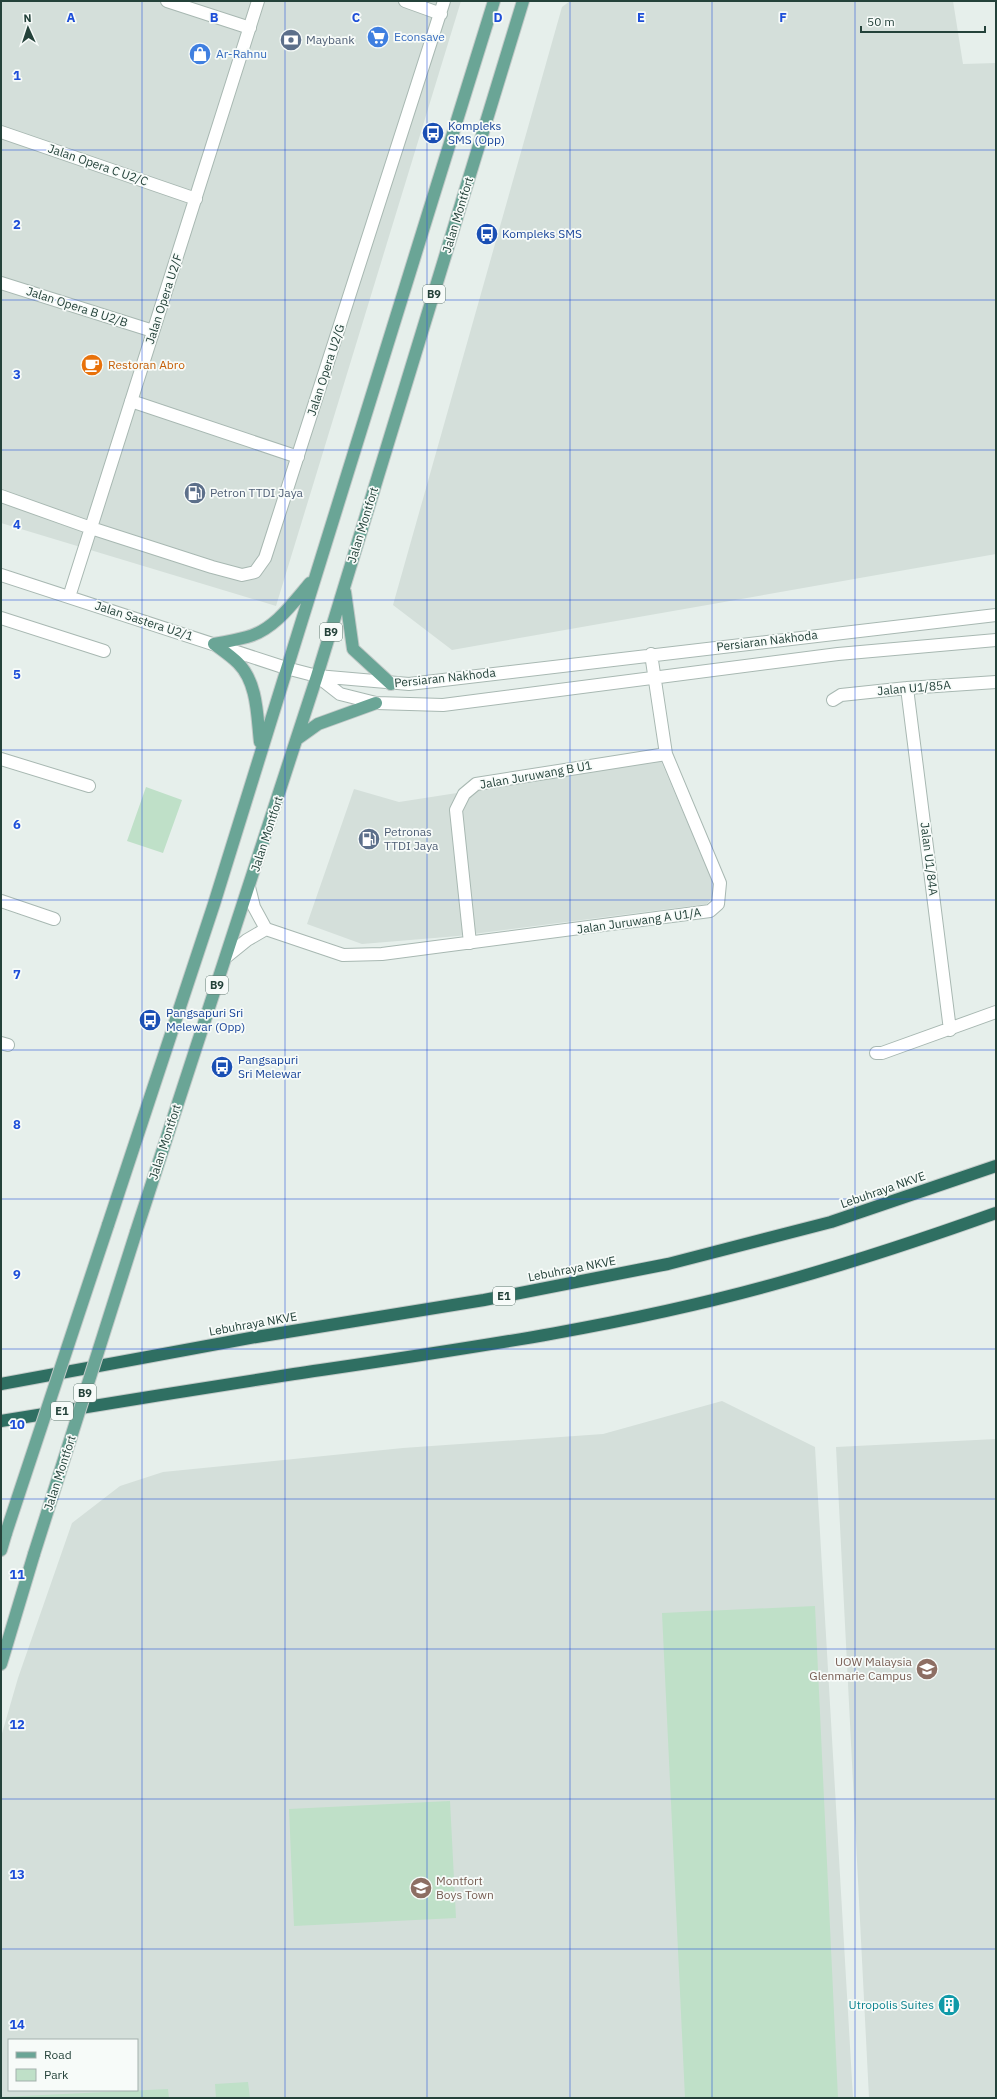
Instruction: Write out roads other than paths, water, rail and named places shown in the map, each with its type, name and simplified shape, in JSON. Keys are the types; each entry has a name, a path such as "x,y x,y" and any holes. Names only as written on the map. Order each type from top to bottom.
{"highway":[{"name":"Lebuhraya NKVE","path":"1,1384 256,1337 484,1300 668,1264 831,1222 996,1166"},
{"name":"E1","path":"1,1421 426,1354 561,1331 671,1309 780,1283 871,1256 996,1212"}],"main road":[{"name":"B9","path":"1,1550 214,904 261,748 494,1"},
{"path":"522,6 530,1"},
{"name":"Jalan Montfort","path":"1,1664 34,1554 136,1232 317,676 522,6"},
{"path":"214,644 249,637 264,629 281,616 314,579"},
{"path":"344,587 353,649 391,684"},
{"path":"214,644 239,664 248,676 253,689 261,748"},
{"path":"297,739 318,724 376,703"}],"street":[{"path":"167,1 250,28"},
{"name":"Jalan Opera U2/F","path":"69,597 258,1"},
{"path":"404,1 441,14"},
{"name":"Jalan Opera U2/G","path":"1,496 91,528 242,575 255,572 265,558 444,1"},
{"name":"Jalan Opera C U2/C","path":"1,132 196,199"},
{"name":"Jalan Opera B U2/B","path":"1,283 153,331"},
{"path":"131,401 298,457"},
{"name":"Jalan Sastera U2/1","path":"1,575 286,668 317,676"},
{"name":"Persiaran Nakhoda","path":"317,676 391,684 409,684 651,654 996,615"},
{"path":"1,618 104,651"},
{"name":"Persiaran Nakhoda","path":"317,676 340,694 376,703 442,705 838,654 996,640"},
{"name":"Jalan Juruwang A U1/A","path":"266,929 343,955 382,954 710,911 718,904 720,883 666,754 651,654"},
{"name":"Jalan U1/85A","path":"833,700 841,696 907,688 996,682"},
{"name":"Jalan U1/84A","path":"907,688 950,1030"},
{"name":"Jalan Juruwang B U1","path":"470,943 456,810 464,794 476,784 666,754"},
{"path":"1,759 89,786"},
{"path":"226,957 247,940 266,929 254,907 249,887"},
{"path":"1,901 54,919"},
{"path":"876,1053 882,1053 950,1030 996,1012"}],"place":[{"name":"Econsave","path":"378,37"},
{"name":"Maybank","path":"291,40"},
{"name":"Ar-Rahnu","path":"200,54"},
{"name":"Kompleks SMS (Opp)","path":"433,133"},
{"name":"Kompleks SMS","path":"487,234"},
{"name":"Restoran Abro","path":"92,365"},
{"name":"Petron TTDI Jaya","path":"195,493"},
{"name":"Petronas TTDI Jaya","path":"369,839"},
{"name":"Pangsapuri Sri Melewar (Opp)","path":"150,1020"},
{"name":"Pangsapuri Sri Melewar","path":"222,1067"},
{"name":"UOW Malaysia Glenmarie Campus","path":"927,1669"},
{"name":"Montfort Boys Town","path":"421,1888"},
{"name":"Utropolis Suites","path":"949,2005"}]}
